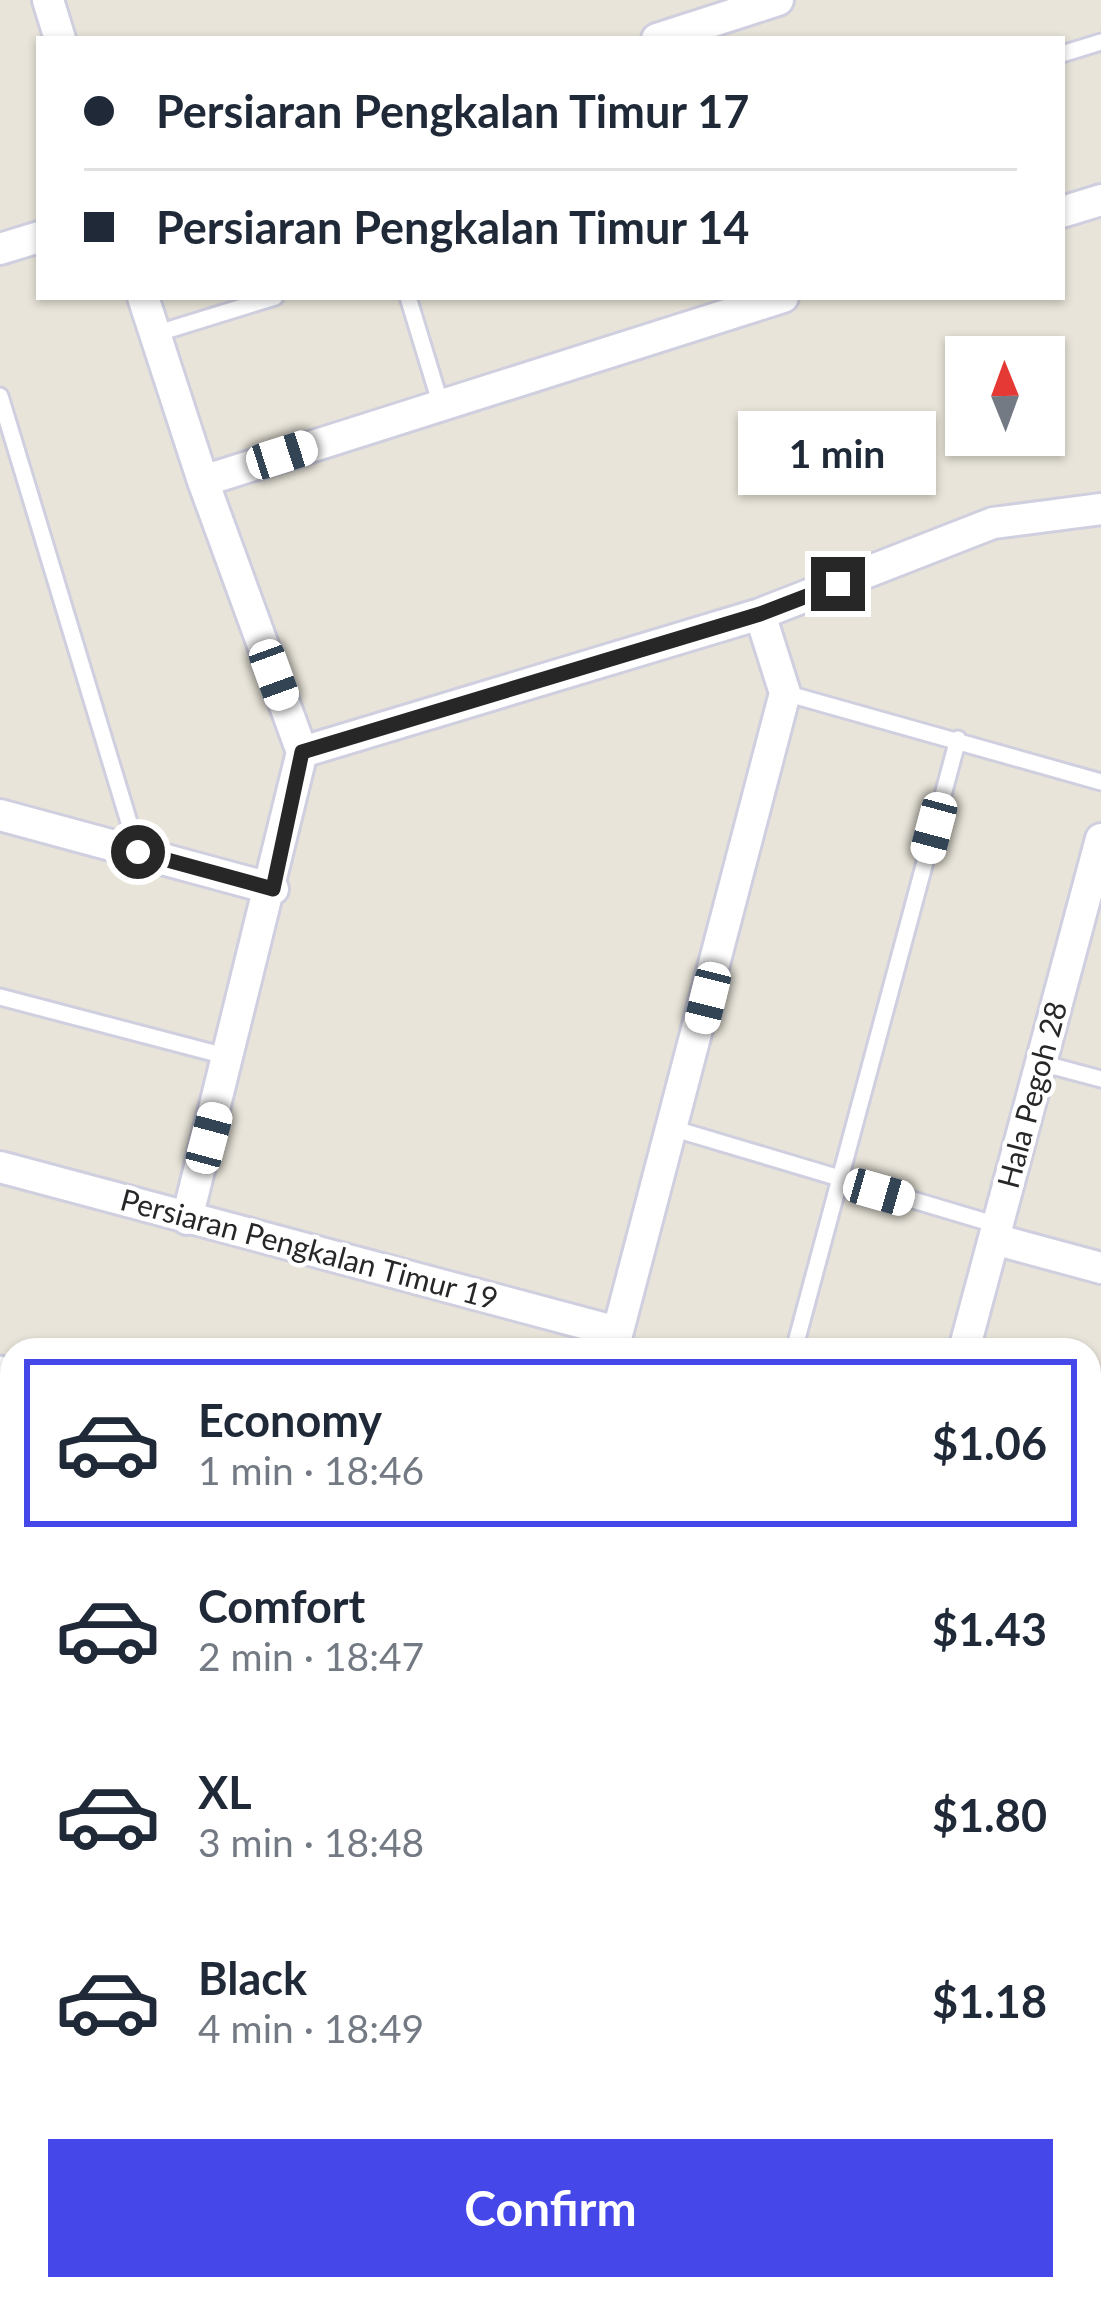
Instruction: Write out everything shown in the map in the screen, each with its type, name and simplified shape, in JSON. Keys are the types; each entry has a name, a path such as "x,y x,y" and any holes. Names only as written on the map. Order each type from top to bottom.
{"street":[{"path":"48,0 59,36"},
{"path":"666,36 778,0"},
{"path":"1065,211 1101,200"},
{"path":"0,249 36,237"},
{"path":"144,300 203,481 302,752 273,889 188,1219"},
{"path":"203,481 773,300"},
{"path":"302,752 760,614 993,523 1101,509"},
{"path":"616,1338 675,1129 785,693 760,614"},
{"path":"0,815 273,889"},
{"name":"Hala Pegoh 28","path":"967,1338 1096,877 1101,839"},
{"name":"Persiaran Pengkalan Timur 19","path":"0,1168 604,1338"},
{"path":"996,1232 1101,1268"}],"lane":[{"path":"1065,54 1101,42"},
{"path":"155,334 265,300"},
{"path":"409,300 440,402"},
{"path":"0,396 138,852"},
{"path":"785,693 1101,782"},
{"path":"797,1338 958,740"},
{"path":"0,997 230,1058"},
{"path":"1041,1063 1101,1079"},
{"path":"675,1129 996,1232"}],"route":[{"path":"138,852 273,889 302,752 760,614 838,584"}]}
